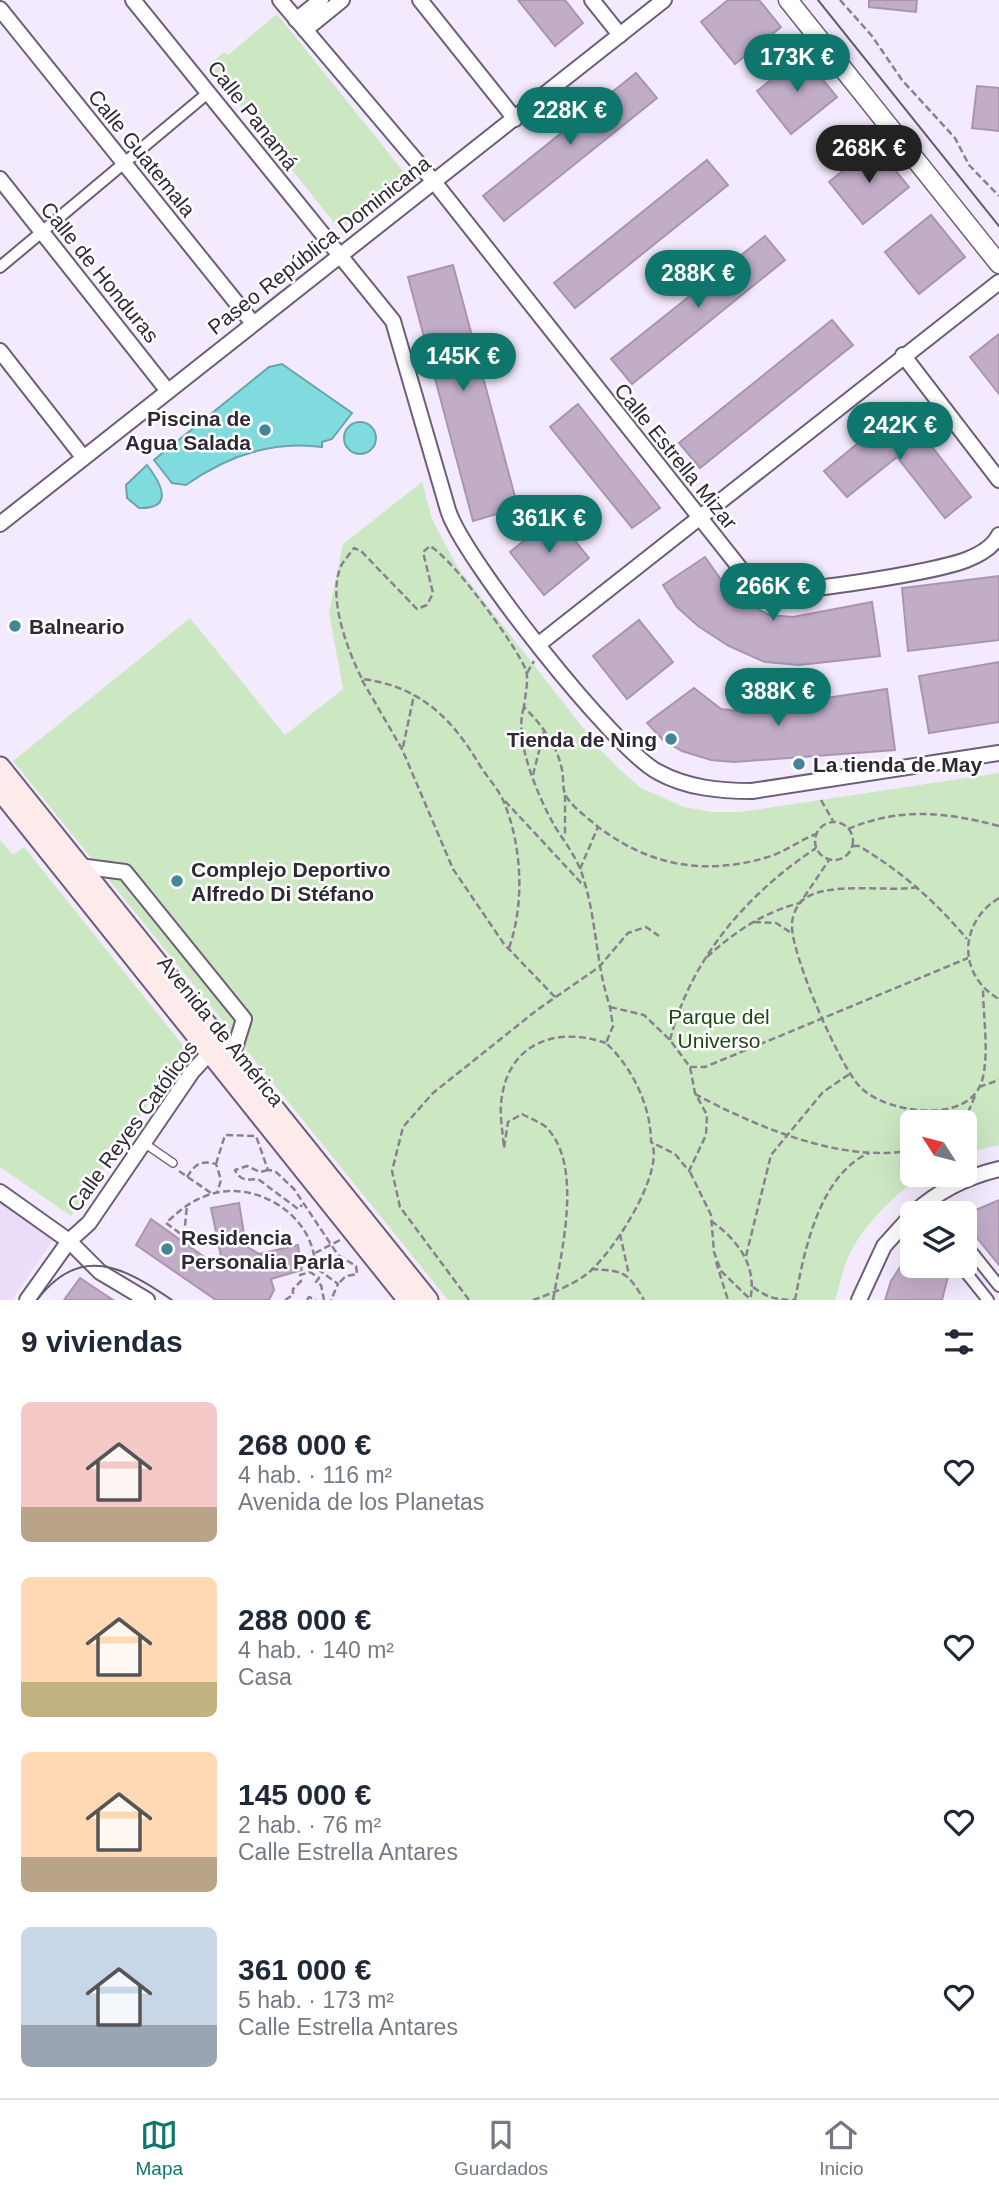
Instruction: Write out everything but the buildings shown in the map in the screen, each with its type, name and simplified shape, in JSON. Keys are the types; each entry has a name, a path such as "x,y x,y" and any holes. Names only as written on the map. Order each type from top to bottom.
{"main road":[{"name":"Avenida de América","path":"0,767 221,1050 406,1299"},
{"name":"Avenida de América","path":"0,790 221,1050 428,1300"}],"street":[{"name":"Calle Panamá","path":"133,0 338,257 393,321 451,521 473,558 539,644 634,755 659,773 719,791 752,791 999,753"},
{"name":"Calle Estrella Mizar","path":"281,0 435,183 747,577 771,589 790,590 867,580 965,561 985,551 999,534"},
{"path":"301,25 321,0"},
{"path":"301,25 341,0"},
{"path":"420,0 515,119"},
{"path":"592,0 620,35"},
{"name":"Paseo República Dominicana","path":"0,523 664,0"},
{"path":"788,0 999,264"},
{"name":"Calle Guatemala","path":"0,9 252,323"},
{"path":"0,267 209,92"},
{"name":"Calle de Honduras","path":"0,179 167,390"},
{"path":"539,644 999,282"},
{"path":"0,351 83,457"},
{"path":"903,355 999,480"},
{"name":"Avenida de América","path":"79,866 125,872 244,1019 221,1050"},
{"name":"Calle Reyes Católicos","path":"27,1300 69,1241 89,1223 192,1072 221,1050"},
{"path":"929,1201 941,1191 974,1175 999,1169"},
{"path":"0,1192 69,1241 100,1272 147,1300"},
{"path":"859,1300 884,1246 900,1228"},
{"path":"977,1258 999,1286"},
{"path":"970,1278 988,1300"}],"lane":[{"path":"144,1142 172,1164"}],"path":[{"path":"840,0 872,36 902,80 955,138 969,165 999,196"},
{"path":"527,673 474,592 437,550 430,546 423,552 433,593 427,605 417,609 361,551 354,548 340,567 339,617 349,654 402,749 453,869 509,948 555,997"},
{"path":"534,661 527,673 523,740 533,779 555,827 566,840"},
{"path":"362,679 380,681 414,695 441,713 466,739 502,799 513,831 519,883 517,917 509,948"},
{"path":"402,749 414,695"},
{"path":"524,707 544,731 562,770 565,794 563,826 566,840 580,869 596,925 599,967 610,1007 613,1026 606,1043"},
{"path":"533,779 544,731"},
{"path":"565,794 618,842 647,857 674,865 740,863 771,857 833,822"},
{"path":"502,799 586,888"},
{"path":"821,800 833,822 848,829 873,819 911,814 952,814 999,826"},
{"path":"580,869 598,826"},
{"path":"848,829 853,846"},
{"path":"816,834 816,848 829,860 842,859 853,846 859,846 895,868 918,887 967,939"},
{"path":"670,1040 675,1020 703,961 763,886 816,848"},
{"path":"829,860 800,903 791,922 802,968 823,1017 861,1088 892,1105 925,1111 954,1109 973,1097 983,1079 983,986"},
{"path":"703,961 753,922 778,909 800,903 814,894 846,888 901,891 918,887"},
{"path":"999,898 986,906 974,921 967,939 968,958 976,979 999,999"},
{"path":"753,922 776,923 793,934"},
{"path":"469,1300 400,1207 392,1171 403,1127 433,1093 555,997 599,967 628,933 646,927 659,936"},
{"path":"690,1067 705,1067 968,958"},
{"path":"610,1007 644,1016 670,1040 690,1067 695,1093 708,1115 705,1135 689,1171"},
{"path":"534,1300 554,1291 591,1269 620,1234 645,1190 656,1152 634,1077 625,1060 606,1043 570,1035 540,1041 519,1056 505,1079 500,1105 504,1148 508,1122 522,1114 546,1127 557,1146 565,1171 563,1250 554,1291 552,1300"},
{"path":"746,1256 771,1155 785,1134 823,1092 851,1073"},
{"path":"969,1110 978,1088 999,1080"},
{"path":"695,1093 750,1124 785,1134 873,1152 900,1151"},
{"path":"215,1193 221,1180 216,1164 225,1135 256,1136 268,1170"},
{"path":"652,1143 675,1154 689,1171 704,1197 711,1221 714,1252 728,1300"},
{"path":"753,1287 763,1295 777,1300 795,1300 812,1225 836,1181 852,1163 873,1152"},
{"path":"187,1177 194,1165 204,1161 216,1164"},
{"path":"172,1164 187,1177 215,1193"},
{"path":"298,1209 258,1179 246,1181 238,1177 235,1170 247,1166 260,1172 275,1171 294,1189 302,1204 333,1243 338,1255 356,1266 357,1274 346,1276 338,1284 331,1300"},
{"path":"197,1246 166,1223 187,1204 215,1193 242,1190 276,1203 292,1216 309,1238 315,1253 315,1267 338,1284"},
{"path":"184,1236 187,1204"},
{"path":"292,1216 302,1204"},
{"path":"711,1221 733,1237 746,1256 753,1287 751,1300"},
{"path":"620,1234 629,1276 644,1300"},
{"path":"315,1253 342,1238"},
{"path":"714,1252 721,1271 751,1300"},
{"path":"591,1269 615,1270 629,1276"},
{"path":"296,1300 293,1289 302,1281 300,1275 310,1272 319,1278 316,1282 321,1284 324,1300"},
{"path":"285,1300 293,1295"},
{"path":"307,1300 309,1297 316,1300"}],"shaded area":[{"path":"282,364 352,413 332,439 322,442 322,447 285,446 250,452 217,466 186,485 172,483 154,460 269,367"},
{"path":"360,422 371,427 376,438 371,449 360,454 349,449 344,438 349,427"},
{"path":"147,465 160,486 161,499 158,504 139,508 127,498 126,485"},
{"path":"0,1191 59,1231 12,1300 0,1300"}],"green space":[{"path":"277,14 407,176 340,230 208,65 224,52 228,55"},
{"name":"Parque del Universo","path":"422,482 432,519 458,568 598,747 641,788 684,807 712,812 740,812 999,773 999,1145 977,1150 977,1110 900,1110 900,1187 907,1187 864,1230 848,1258 835,1300 448,1300 13,761 190,618 285,735 343,689 329,612 343,544"},
{"path":"0,840 13,855 24,847 186,1049 71,1216 0,1167"}],"tram line":[{"path":"818,0 999,226"},
{"path":"37,1300 53,1282 69,1271 86,1266 120,1270 172,1300"}],"place":[{"name":"Piscina de Agua Salada","path":"265,430"},
{"name":"Balneario","path":"15,626"},
{"name":"Tienda de Ning","path":"671,739"},
{"name":"La tienda de May","path":"799,764"},
{"name":"Complejo Deportivo Alfredo Di Stéfano","path":"177,881"},
{"name":"Residencia Personalia Parla","path":"167,1249"}]}
